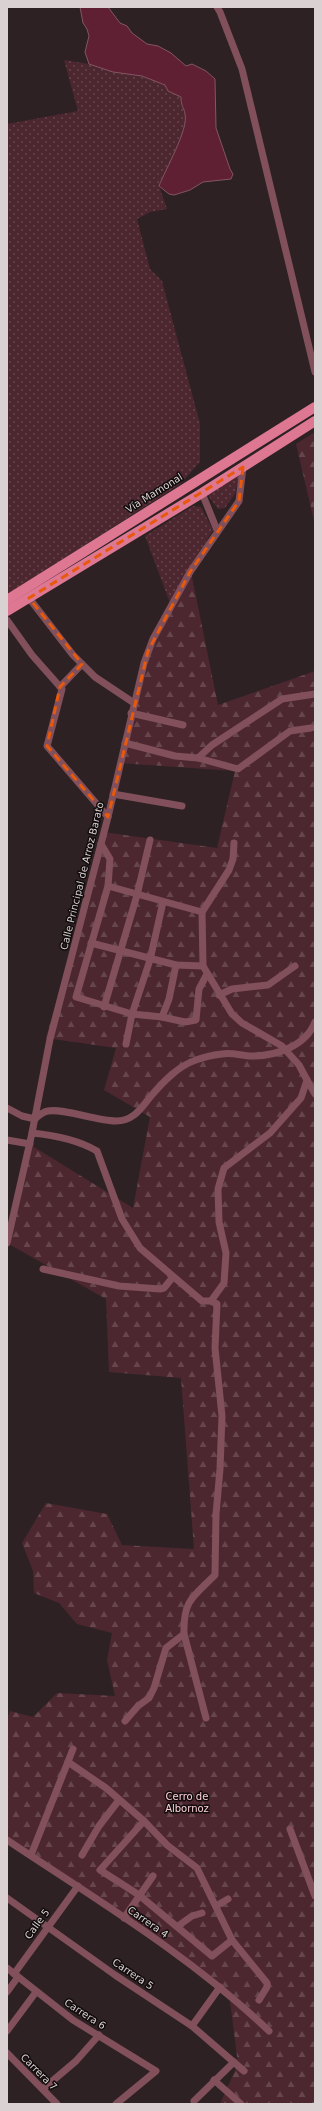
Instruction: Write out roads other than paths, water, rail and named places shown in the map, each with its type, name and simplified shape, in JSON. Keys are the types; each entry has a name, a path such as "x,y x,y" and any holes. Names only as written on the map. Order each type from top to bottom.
{"main road":[{"name":"Vía Mamonal","path":"7,600 315,407"},
{"path":"7,611 202,493 315,421"}],"street":[{"path":"217,7 242,69 315,372"},
{"name":"Calle Principal de Arroz Barato","path":"7,1243 9,1228 30,1144 50,1039 108,817 131,713 144,664 153,639 190,572 218,530 233,512 239,501 243,467"},
{"path":"202,493 218,530"},
{"path":"29,598 82,664 95,677 134,703"},
{"path":"7,620 39,664 60,687 62,693 48,746 108,817"},
{"path":"60,687 82,664"},
{"path":"198,758 212,744 282,699 315,694"},
{"path":"131,713 183,725"},
{"path":"125,743 175,756 198,758 238,769 290,731 311,728"},
{"path":"113,794 182,806"},
{"path":"104,1006 137,895 150,840"},
{"path":"234,843 233,859 229,870 202,912 203,966 219,995 232,1014 242,1023 262,1033 286,1049 299,1065 315,1094"},
{"path":"101,844 110,859 108,886 76,997 132,1014 162,1017 185,1022 196,1020 199,989 207,974"},
{"path":"108,886 202,912"},
{"path":"126,1044 132,1014 150,960 163,902"},
{"path":"91,943 150,960 176,965 203,966"},
{"path":"162,1017 169,999 176,965"},
{"path":"219,995 232,989 268,985 295,966"},
{"path":"7,1108 22,1116 35,1119 44,1112 53,1110 105,1120 119,1121 127,1119 143,1109 151,1097 176,1071 191,1062 223,1053 267,1055 286,1049 302,1041 309,1034 315,1022"},
{"path":"211,1301 224,1284 225,1278 226,1253 219,1222 218,1189 224,1168 270,1133 301,1098 307,1080"},
{"path":"32,1132 49,1134 84,1145 97,1151 122,1219 140,1248 202,1302 211,1301 217,1304 215,1348 222,1416 220,1469 216,1514 215,1575 194,1593 188,1603 184,1622 184,1634 206,1718"},
{"path":"7,1140 30,1144"},
{"path":"43,1269 119,1286 160,1289 164,1288 173,1277"},
{"path":"125,1720 138,1706 149,1698 154,1688 166,1648 184,1634"},
{"path":"31,1855 73,1749"},
{"path":"68,1762 106,1788 144,1822 166,1845 197,1868 232,1940 267,1983 267,1987 259,2000"},
{"path":"82,1855 99,1826 119,1800"},
{"path":"144,1822 100,1870 140,1895 212,1956 232,1940"},
{"path":"290,1829 315,1896"},
{"name":"Carrera 4","path":"7,1840 78,1886 220,1987 269,2031"},
{"path":"124,1918 153,1876"},
{"name":"Calle 5","path":"7,1992 47,1926 78,1886"},
{"name":"Carrera 5","path":"7,1898 192,2026 244,2072"},
{"path":"216,1906 228,1899"},
{"path":"178,1926 192,1916 202,1913"},
{"name":"Carrera 6","path":"7,1968 72,2020 99,2035 156,2072 116,2104"},
{"path":"192,2026 220,1987"},
{"path":"7,2031 36,1992"},
{"path":"43,2089 76,2061 99,2035"},
{"name":"Carrera 7","path":"7,2053 57,2104"},
{"path":"194,2101 234,2062"},
{"path":"214,2080 241,2104"}],"park label":[{"name":"Cerro de Albornoz","path":"187,1802"}]}
